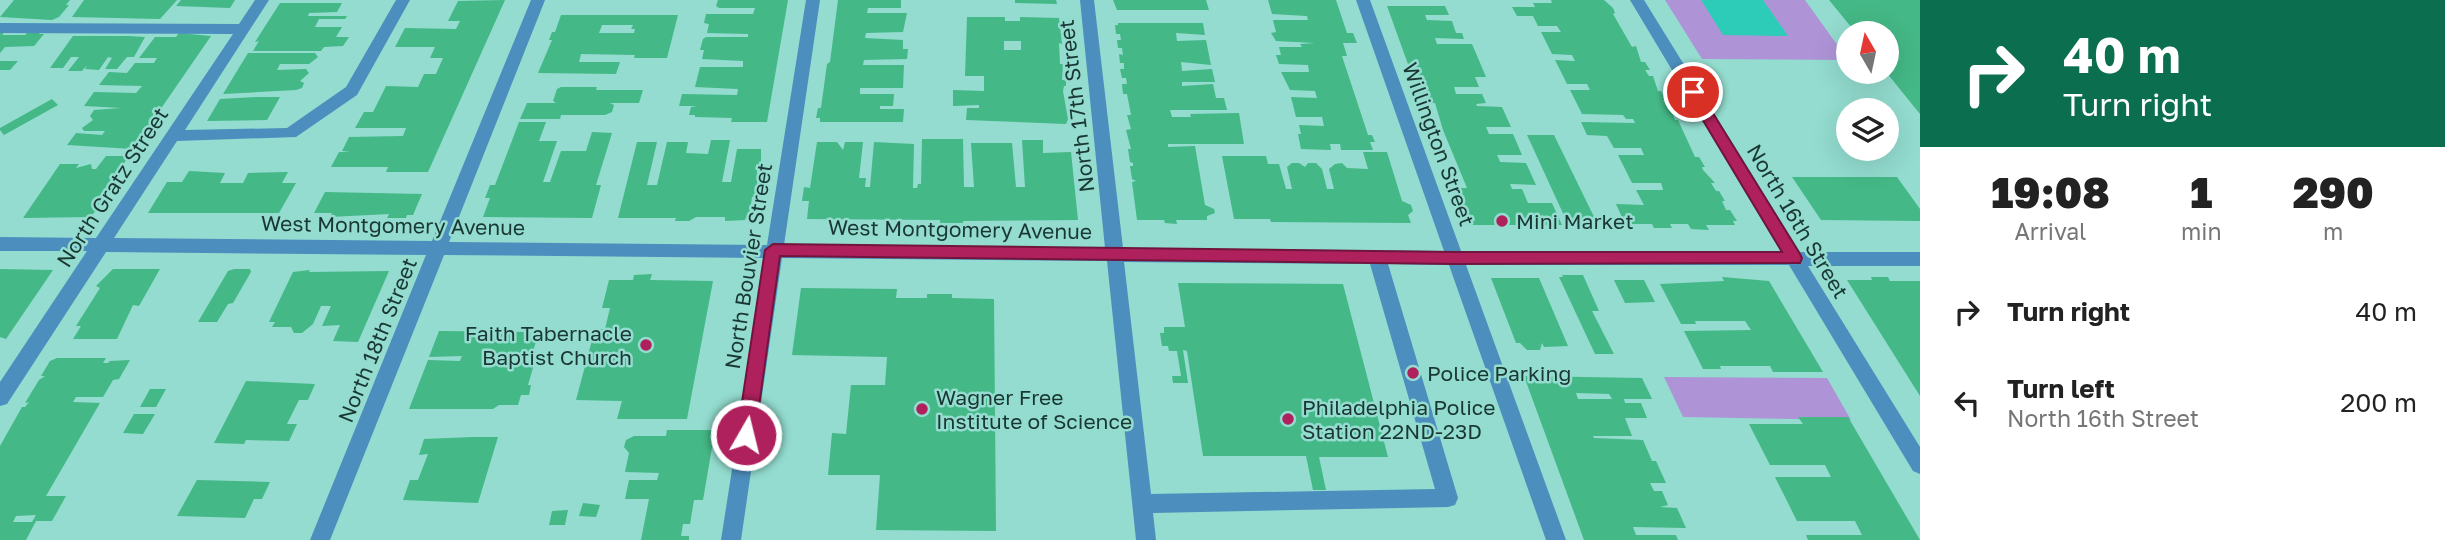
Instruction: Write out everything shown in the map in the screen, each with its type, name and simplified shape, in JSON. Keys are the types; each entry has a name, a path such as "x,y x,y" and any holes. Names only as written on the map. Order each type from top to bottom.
{"street":[{"name":"North Gratz Street","path":"0,398 262,0"},
{"path":"173,136 290,133 352,91 403,0"},
{"name":"North 18th Street","path":"320,540 538,0"},
{"name":"North Bouvier Street","path":"730,540 813,0"},
{"name":"North 17th Street","path":"1087,0 1146,540"},
{"name":"Willington Street","path":"1363,0 1556,540"},
{"name":"North 16th Street","path":"1637,0 1920,466"},
{"path":"0,28 243,29"},
{"name":"West Montgomery Avenue","path":"0,244 1455,258 1920,259"},
{"path":"1142,504 1448,498 1377,257"}],"shaded area":[{"path":"1665,0 1805,0 1836,43 1836,60 1702,59"},
{"path":"1701,0 1763,0 1788,36 1723,35"},
{"path":"1664,377 1827,378 1851,420 1683,417"}],"building":[{"path":"14,0 70,0 59,17 52,20 0,17"},
{"path":"84,0 177,0 160,19 72,17"},
{"path":"181,0 235,0 230,8 176,6"},
{"path":"505,0 428,172 386,172 388,167 331,167 339,152 350,152 342,151 349,137 403,136 406,128 355,128 364,112 373,112 386,86 418,87 424,74 436,74 443,58 430,58 435,47 395,47 405,28 456,29 460,21 448,21 458,1"},
{"path":"718,0 788,0 767,122 731,122 732,118 695,117 689,115 691,107 697,106 679,106 682,94 737,95 738,89 695,87 700,67 743,67 743,61 702,59 704,50 700,50 706,37 748,37 748,34 707,33 709,24 704,23 706,14 753,14 755,8 719,8 716,6"},
{"path":"838,0 901,0 901,8 868,8 867,13 907,13 903,32 866,33 865,38 903,40 903,49 908,49 907,59 864,60 863,65 904,65 903,88 860,88 860,94 894,94 893,106 880,106 880,109 904,109 903,122 820,122 820,118 816,118 818,108 821,108 827,64 830,62"},
{"path":"1015,0 1056,0 1057,4 1015,3"},
{"path":"1113,0 1206,0 1209,10 1117,10"},
{"path":"1268,0 1336,0 1347,33 1353,33 1357,43 1343,43 1347,56 1342,56 1368,135 1372,135 1375,142 1370,142 1373,150 1341,150 1340,144 1330,144 1331,150 1301,149 1299,125 1324,126 1322,117 1296,117 1291,97 1317,98 1315,91 1290,90 1281,72 1309,72 1308,65 1279,64 1276,55 1281,55 1279,47 1302,47 1300,44 1315,43 1276,41 1271,33 1276,32 1273,20 1308,20 1307,16 1272,14"},
{"path":"1551,0 1604,0 1613,8 1613,14 1632,47 1636,46 1641,62 1645,62 1650,70 1645,70 1649,76 1653,76 1658,91 1661,91 1666,100 1663,100 1664,102 1670,107 1675,120 1678,120 1695,157 1699,157 1705,167 1702,167 1703,170 1715,183 1711,183 1725,201 1722,201 1726,210 1730,210 1737,221 1733,221 1735,225 1706,225 1709,230 1691,229 1688,224 1670,224 1672,228 1654,228 1652,224 1625,224 1616,204 1644,205 1636,190 1663,190 1662,186 1661,183 1632,183 1618,155 1644,155 1641,148 1614,148 1607,136 1587,135 1581,122 1635,123 1633,119 1626,119 1623,115 1582,114 1570,90 1590,90 1587,84 1567,84 1555,60 1575,61 1572,55 1552,54 1541,32 1561,32 1557,26 1538,26 1533,16 1517,16 1512,7 1535,7 1533,3 1552,3"},
{"path":"1829,0 1920,0 1920,114 1896,84 1899,84 1899,21 1846,21"},
{"path":"280,3 342,3 337,12 309,13 308,16 347,16 345,19 319,19 315,27 342,27 336,37 349,37 343,46 324,47 321,51 253,51 259,41 255,42"},
{"path":"1387,6 1445,6 1449,15 1425,15 1427,20 1452,21 1456,33 1462,33 1464,39 1435,38 1437,44 1472,44 1486,77 1475,77 1479,87 1454,87 1456,94 1482,94 1486,103 1476,104 1477,106 1502,107 1511,127 1486,127 1489,134 1513,134 1522,155 1497,155 1500,162 1526,163 1536,185 1510,184 1512,189 1522,189 1528,203 1552,203 1562,225 1467,225 1454,188 1467,188 1435,103 1422,103"},
{"path":"561,15 678,15 667,58 581,54 579,62 620,62 616,74 538,73 552,40 549,40 552,32 555,32","holes":["602,25 633,25 631,29 635,29 634,33 599,33"]},
{"path":"967,17 1005,17 1005,21 1020,21 1020,17 1059,18 1062,44 1059,43 1060,64 1063,64 1062,80 1066,80 1063,91 1068,119 1066,124 966,120 967,108 979,108 979,105 953,106 953,90 984,91 984,76 965,76","holes":["1004,41 1021,41 1021,50 1004,50"]},
{"path":"1203,23 1205,35 1176,33 1177,41 1206,40 1211,65 1181,62 1182,71 1212,69 1215,82 1182,82 1182,86 1213,84 1216,98 1224,98 1227,110 1170,110 1172,117 1239,113 1244,144 1168,144 1168,147 1195,146 1205,205 1214,209 1215,213 1207,216 1207,220 1176,220 1177,224 1165,223 1164,220 1137,220 1132,182 1136,181 1132,179 1130,166 1133,166 1133,163 1130,162 1128,149 1131,149 1126,130 1131,129 1127,115 1131,115 1127,94 1123,94 1122,84 1127,84 1120,69 1124,69 1124,63 1120,63 1119,54 1123,55 1122,48 1118,48 1117,40 1121,40 1120,34 1116,34 1115,25"},
{"path":"0,31 6,31 2,35 25,35 29,31 42,31 39,34 44,34 34,46 5,47 0,53"},
{"path":"179,33 211,36 133,149 67,145 76,133 102,135 105,131 84,131 82,128 93,120 90,116 94,110 121,108 84,106 94,92 136,93 142,86 99,85 109,72 127,73 135,63 154,63 157,58 139,58 155,37 176,37"},
{"path":"73,36 145,37 134,57 127,57 117,69 105,69 112,58 108,57 99,70 85,69 87,65 82,71 68,71 79,57 71,57 63,68 50,68"},
{"path":"248,53 315,53 318,57 309,64 280,64 277,70 306,69 309,73 300,81 304,83 302,88 223,94"},
{"path":"0,61 18,61 10,70 0,70"},
{"path":"557,89 643,90 639,103 610,103 614,105 612,112 605,115 520,119 527,103 556,103 553,101"},
{"path":"280,97 267,120 207,121 220,99"},
{"path":"52,99 58,105 4,135 0,130 0,128"},
{"path":"519,122 546,122 539,141 557,141 543,182 550,182 561,151 586,151 592,132 612,133 596,185 601,185 592,218 483,217 490,198 485,198 490,185 495,185"},
{"path":"1527,135 1554,135 1597,223 1572,225 1567,222"},
{"path":"922,139 963,139 964,187 974,187 971,143 1012,143 1016,187 1025,187 1022,140 1043,140 1043,153 1071,152 1078,220 940,223 940,220 807,219 809,201 802,201 804,187 810,188 817,142 837,142 843,150 845,142 863,142 859,178 866,178 865,187 870,187 874,142 914,144 913,188 917,188 918,184 921,184"},
{"path":"711,140 730,140 722,182 731,182 737,149 761,149 761,170 757,170 757,197 752,197 749,217 745,220 725,221 725,217 696,217 689,221 675,221 676,218 618,218 637,142 657,142 647,185 657,185 667,142 688,142 686,153 708,154"},
{"path":"1363,152 1387,152 1402,201 1411,205 1413,211 1408,215 1411,223 1271,222 1270,219 1234,219 1222,156 1266,156 1268,164 1279,164 1286,189 1292,189 1287,167 1292,163 1305,167 1308,163 1316,163 1322,169 1327,189 1334,189 1329,169 1342,163 1347,168 1368,169"},
{"path":"106,156 129,156 100,198 105,201 90,217 23,218 60,164 79,164 76,168 91,164 92,169 96,169"},
{"path":"189,171 225,173 220,183 243,183 248,173 288,172 282,183 296,183 279,213 148,213 167,182 182,182"},
{"path":"1792,177 1897,177 1920,209 1920,221 1821,220"},
{"path":"325,192 422,194 413,215 407,215 406,218 387,218 389,214 330,217 332,213 314,213"},
{"path":"0,269 53,270 6,339 0,337"},
{"path":"113,269 160,269 139,306 133,305 117,339 73,339 81,326 76,326 100,288 96,286"},
{"path":"250,269 251,272 233,303 228,304 217,322 198,322 228,271"},
{"path":"310,270 309,272 389,271 358,342 333,341 340,325 322,326 331,306 321,306 313,324 302,333 294,333 291,327 272,327 275,322 269,322 293,272"},
{"name":"Faith Tabernacle Baptist Church","path":"652,274 650,280 713,281 687,419 617,419 622,401 576,400 595,329 605,329 610,308 602,308 609,280 633,280 634,275"},
{"path":"1562,275 1583,275 1599,311 1592,311 1614,354 1595,354 1559,277 1563,277"},
{"path":"1722,277 1769,281 1823,372 1773,372 1770,366 1720,366 1721,369 1703,369 1684,331 1751,330 1745,321 1695,321 1696,324 1681,324 1660,284 1724,281"},
{"path":"1871,277 1888,277 1890,281 1920,281 1920,396 1847,280 1872,280"},
{"path":"1491,278 1539,278 1568,346 1544,347 1542,343 1540,350 1527,350 1520,343 1516,343"},
{"path":"1614,280 1644,280 1655,302 1625,303"},
{"name":"Philadelphia Police Station 22ND-23D","path":"1178,283 1343,284 1388,457 1319,457 1326,490 1313,490 1306,456 1203,456 1187,351 1183,350 1188,383 1173,383 1172,376 1181,376 1177,351 1169,351 1168,346 1162,346 1160,333 1164,333 1164,327 1185,327"},
{"name":"Wagner Free Institute of Science","path":"801,288 897,289 896,298 927,298 927,294 952,294 952,298 994,299 996,531 876,530 880,475 828,475 832,433 846,434 851,385 885,385 887,357 792,355"},
{"path":"439,331 531,332 531,336 538,336 532,354 488,354 484,364 534,364 528,385 531,385 529,395 521,395 518,405 499,405 493,409 409,409 428,360 460,361 462,356 429,357"},
{"path":"57,358 106,358 103,363 130,360 119,379 113,380 103,397 76,397 73,402 100,403 46,496 66,496 52,521 36,521 26,540 0,540 0,446 22,407 29,402 25,403 39,380 45,376 41,376 50,361","holes":["36,515 32,522 13,522 16,516"]},
{"path":"1524,376 1642,378 1652,399 1624,399 1625,403 1641,403 1647,418 1625,418 1632,436 1593,436 1643,440 1666,483 1650,483 1654,491 1662,491 1668,505 1660,507 1677,508 1686,528 1633,527 1636,535 1676,535 1678,540 1584,540","holes":["1576,393 1609,394 1612,399 1578,399"]},
{"path":"246,381 315,384 308,400 299,400 287,424 297,424 289,441 246,440 244,444 214,443"},
{"path":"150,389 166,389 156,407 140,407"},
{"path":"134,414 155,414 143,434 123,433"},
{"path":"1798,417 1848,417 1920,540 1808,540 1806,535 1862,535 1855,521 1797,521 1775,477 1831,477 1825,465 1770,465 1749,424 1803,424"},
{"path":"667,430 715,430 703,500 694,500 690,524 683,524 681,536 689,536 689,540 641,540 649,499 625,499 629,480 657,480 659,473 625,472 629,453 624,447 626,440 634,436 666,436"},
{"path":"498,437 478,503 403,500 410,480 418,480 428,454 419,455 424,439"},
{"path":"197,480 270,482 262,499 254,499 245,518 177,516"},
{"path":"583,503 600,505 596,517 579,516"},
{"path":"568,510 565,525 549,525 552,511"}],"place":[{"name":"Mini Market","path":"1502,221"},
{"name":"Faith Tabernacle Baptist Church","path":"646,345"},
{"name":"Police Parking","path":"1413,373"},
{"name":"Wagner Free Institute of Science","path":"922,409"},
{"name":"Philadelphia Police Station 22ND-23D","path":"1288,419"}],"route":[{"path":"746,435 773,250 1455,258 1794,258 1693,92"}]}
